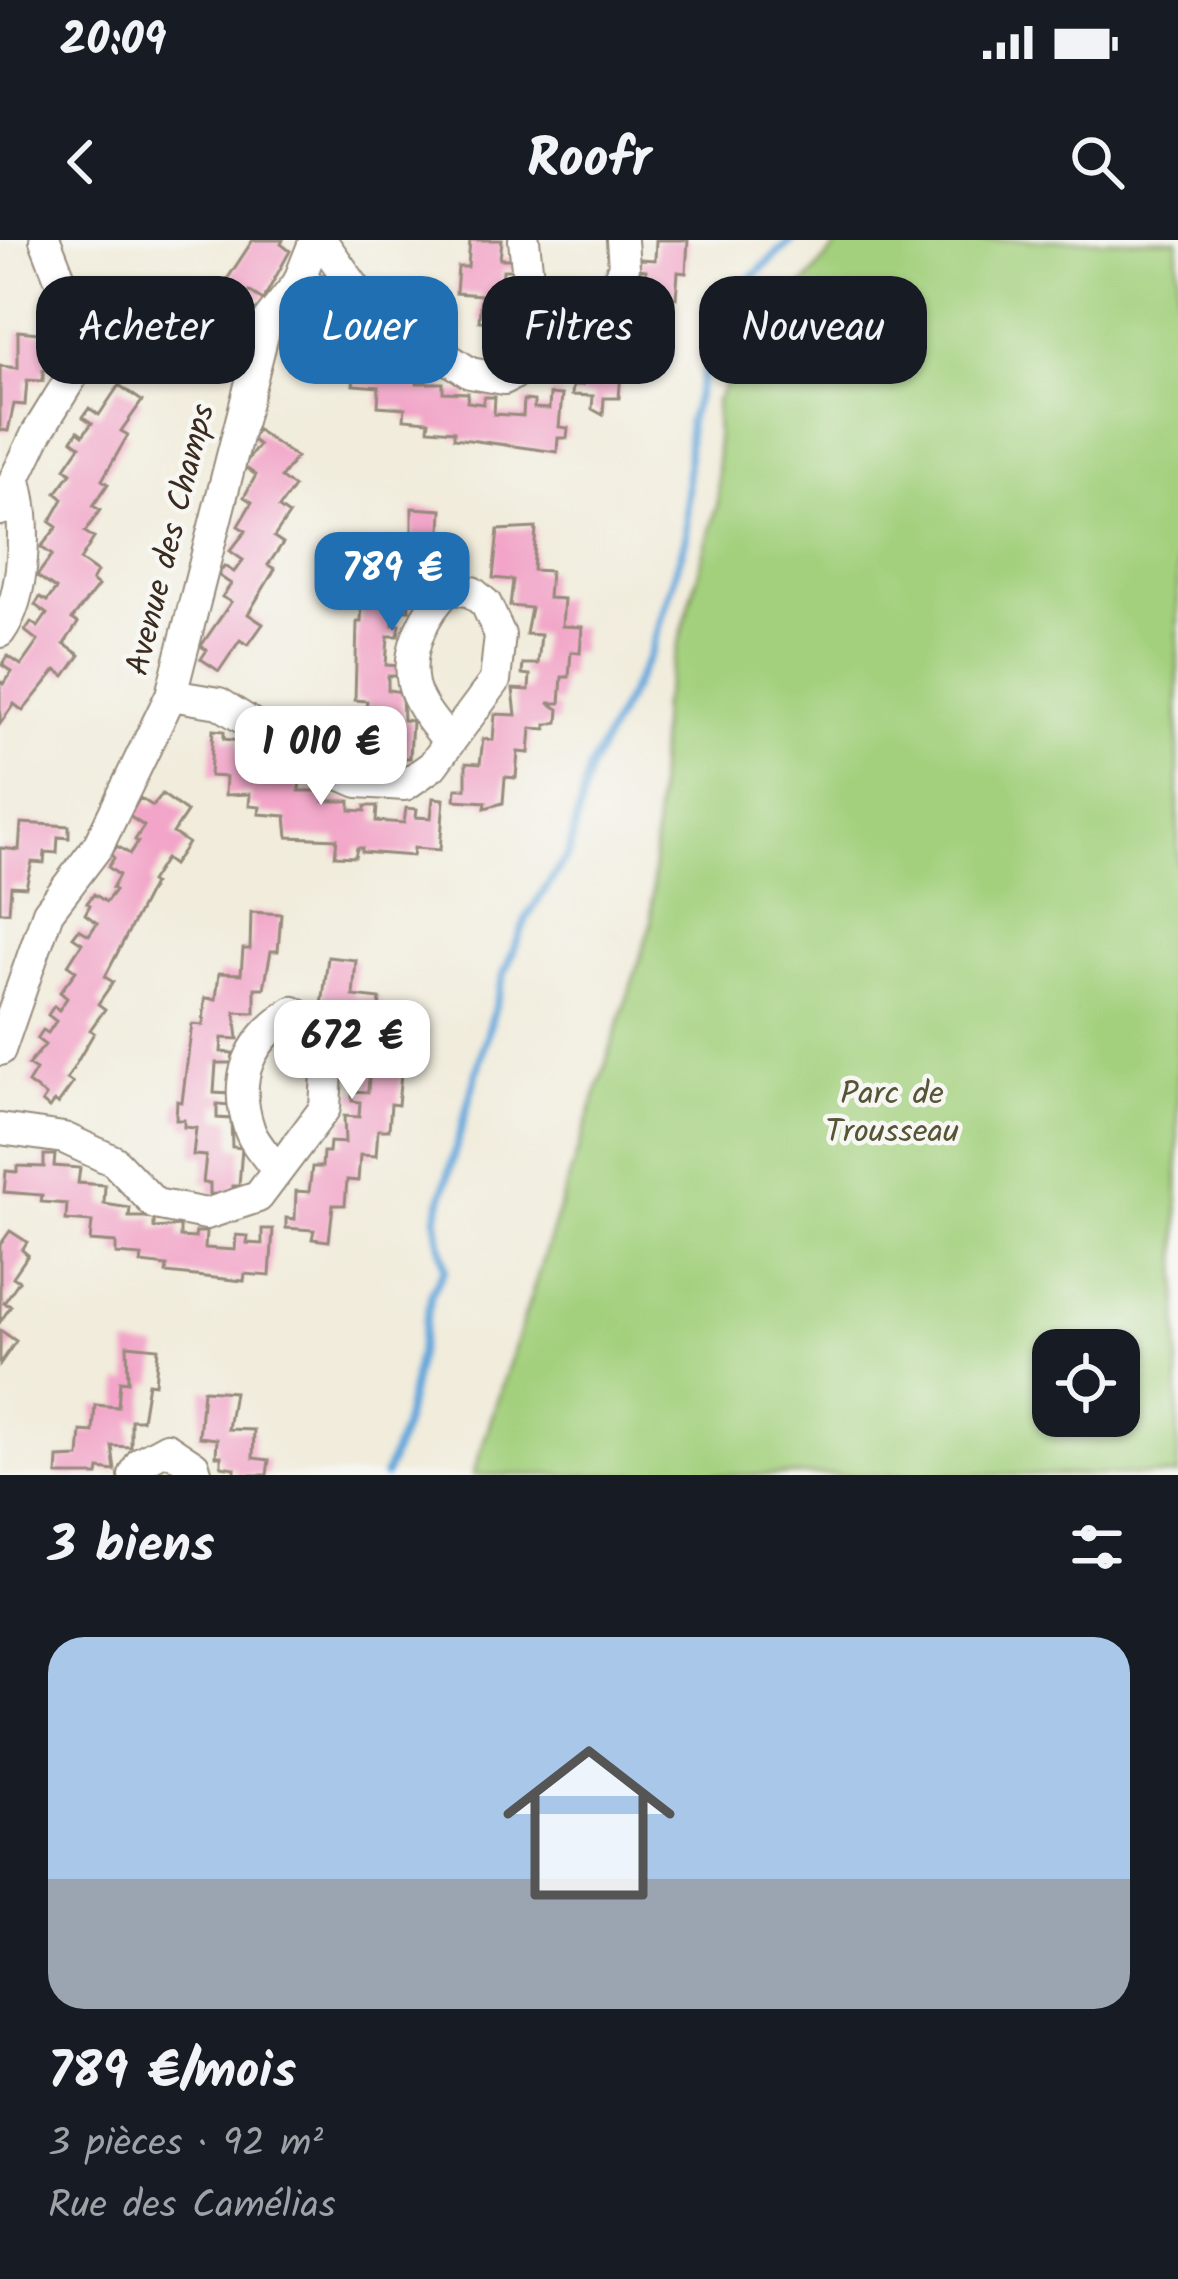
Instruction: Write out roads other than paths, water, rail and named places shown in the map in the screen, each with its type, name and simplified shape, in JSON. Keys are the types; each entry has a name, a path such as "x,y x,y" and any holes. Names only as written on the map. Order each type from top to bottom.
{"street":[{"name":"Avenue des Champs","path":"301,276 318,240"},
{"path":"318,240 345,276"},
{"path":"524,240 528,276"},
{"path":"620,276 624,267 622,240"},
{"path":"0,510 37,433 74,373 80,330 43,241"},
{"name":"Avenue des Champs","path":"0,1050 48,913 98,846 171,695 266,323 279,307"},
{"path":"0,632 11,617 21,556 23,505 15,478"},
{"path":"171,695 219,703 310,761 358,782 405,785 432,766 449,742"},
{"path":"0,1129 64,1138 114,1160 154,1204 206,1214 258,1197 276,1168"},
{"path":"134,1475 141,1462 166,1448 194,1466 197,1475"}],"waterway":[{"path":"385,1475 403,1429 432,1291 445,1269 436,1219 504,974 527,917 569,853 589,770 650,655 686,538 689,422 727,301 792,240"}],"park label":[{"name":"Parc de Trousseau","path":"892,1114"}]}
